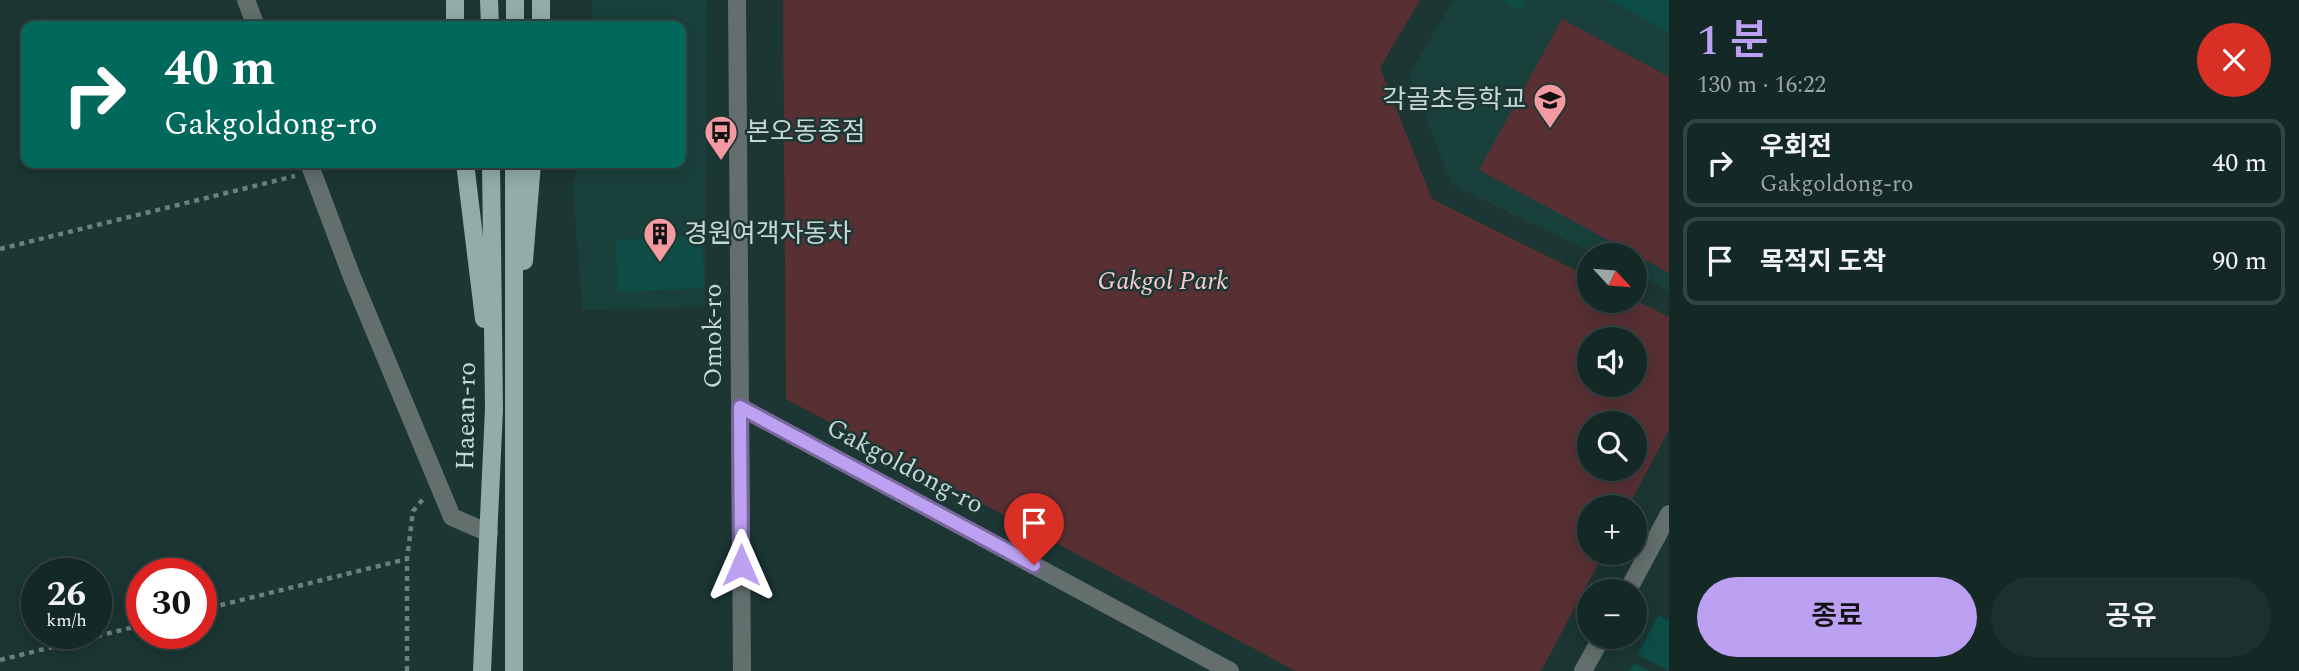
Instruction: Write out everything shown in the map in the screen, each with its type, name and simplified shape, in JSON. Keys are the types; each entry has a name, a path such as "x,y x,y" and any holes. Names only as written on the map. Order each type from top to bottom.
{"main road":[{"path":"454,21 455,0"},
{"path":"489,0 490,21"},
{"path":"515,0 515,21"},
{"path":"541,0 541,21"},
{"path":"466,168 494,408"},
{"name":"Haean-ro","path":"482,671 494,408 491,168"},
{"name":"Haean-ro","path":"514,168 514,671"},
{"path":"513,394 532,168"}],"street":[{"path":"246,0 254,21"},
{"name":"Omok-ro","path":"737,0 742,671"},
{"path":"310,168 352,277 452,517 489,533"},
{"name":"Gakgoldong-ro","path":"740,407 1230,671"},
{"path":"1634,579 1669,514"},
{"path":"1583,671 1595,649"}],"path":[{"path":"0,249 306,168"},
{"path":"407,671 407,559 413,512 438,482"},
{"path":"217,606 407,559"},
{"path":"0,660 126,629"}],"shaded area":[{"path":"592,0 707,0 705,307 582,310 573,188 577,168 686,168 686,21 592,21"},
{"name":"각골초등학교","path":"1453,0 1669,0 1669,291 1647,280 1647,243 1577,243 1577,245 1452,185 1409,75"}],"green space":[{"name":"Gakgol Park","path":"783,0 1420,0 1380,68 1432,199 1577,271 1577,313 1647,313 1647,306 1669,317 1669,430 1647,471 1647,411 1577,411 1577,481 1642,481 1634,495 1577,495 1577,565 1598,565 1590,579 1577,579 1577,604 1541,671 1296,671 786,399"},
{"path":"1562,19 1669,77 1669,273 1647,261 1647,243 1614,243 1479,170"}],"building":[{"path":"1502,0 1525,0 1520,10"},
{"path":"1609,0 1669,0 1669,32"},
{"name":"경원여객자동차","path":"702,236 704,288 618,292 616,240"},
{"path":"1658,615 1669,620 1669,671 1638,655 1641,649 1647,649 1647,637"},
{"path":"1634,663 1650,671 1629,671"}],"place":[{"name":"각골초등학교","path":"1550,130"},
{"name":"본오동종점","path":"721,162"},
{"name":"경원여객자동차","path":"660,264"}],"route":[{"path":"741,565 740,407 1034,565"}]}
